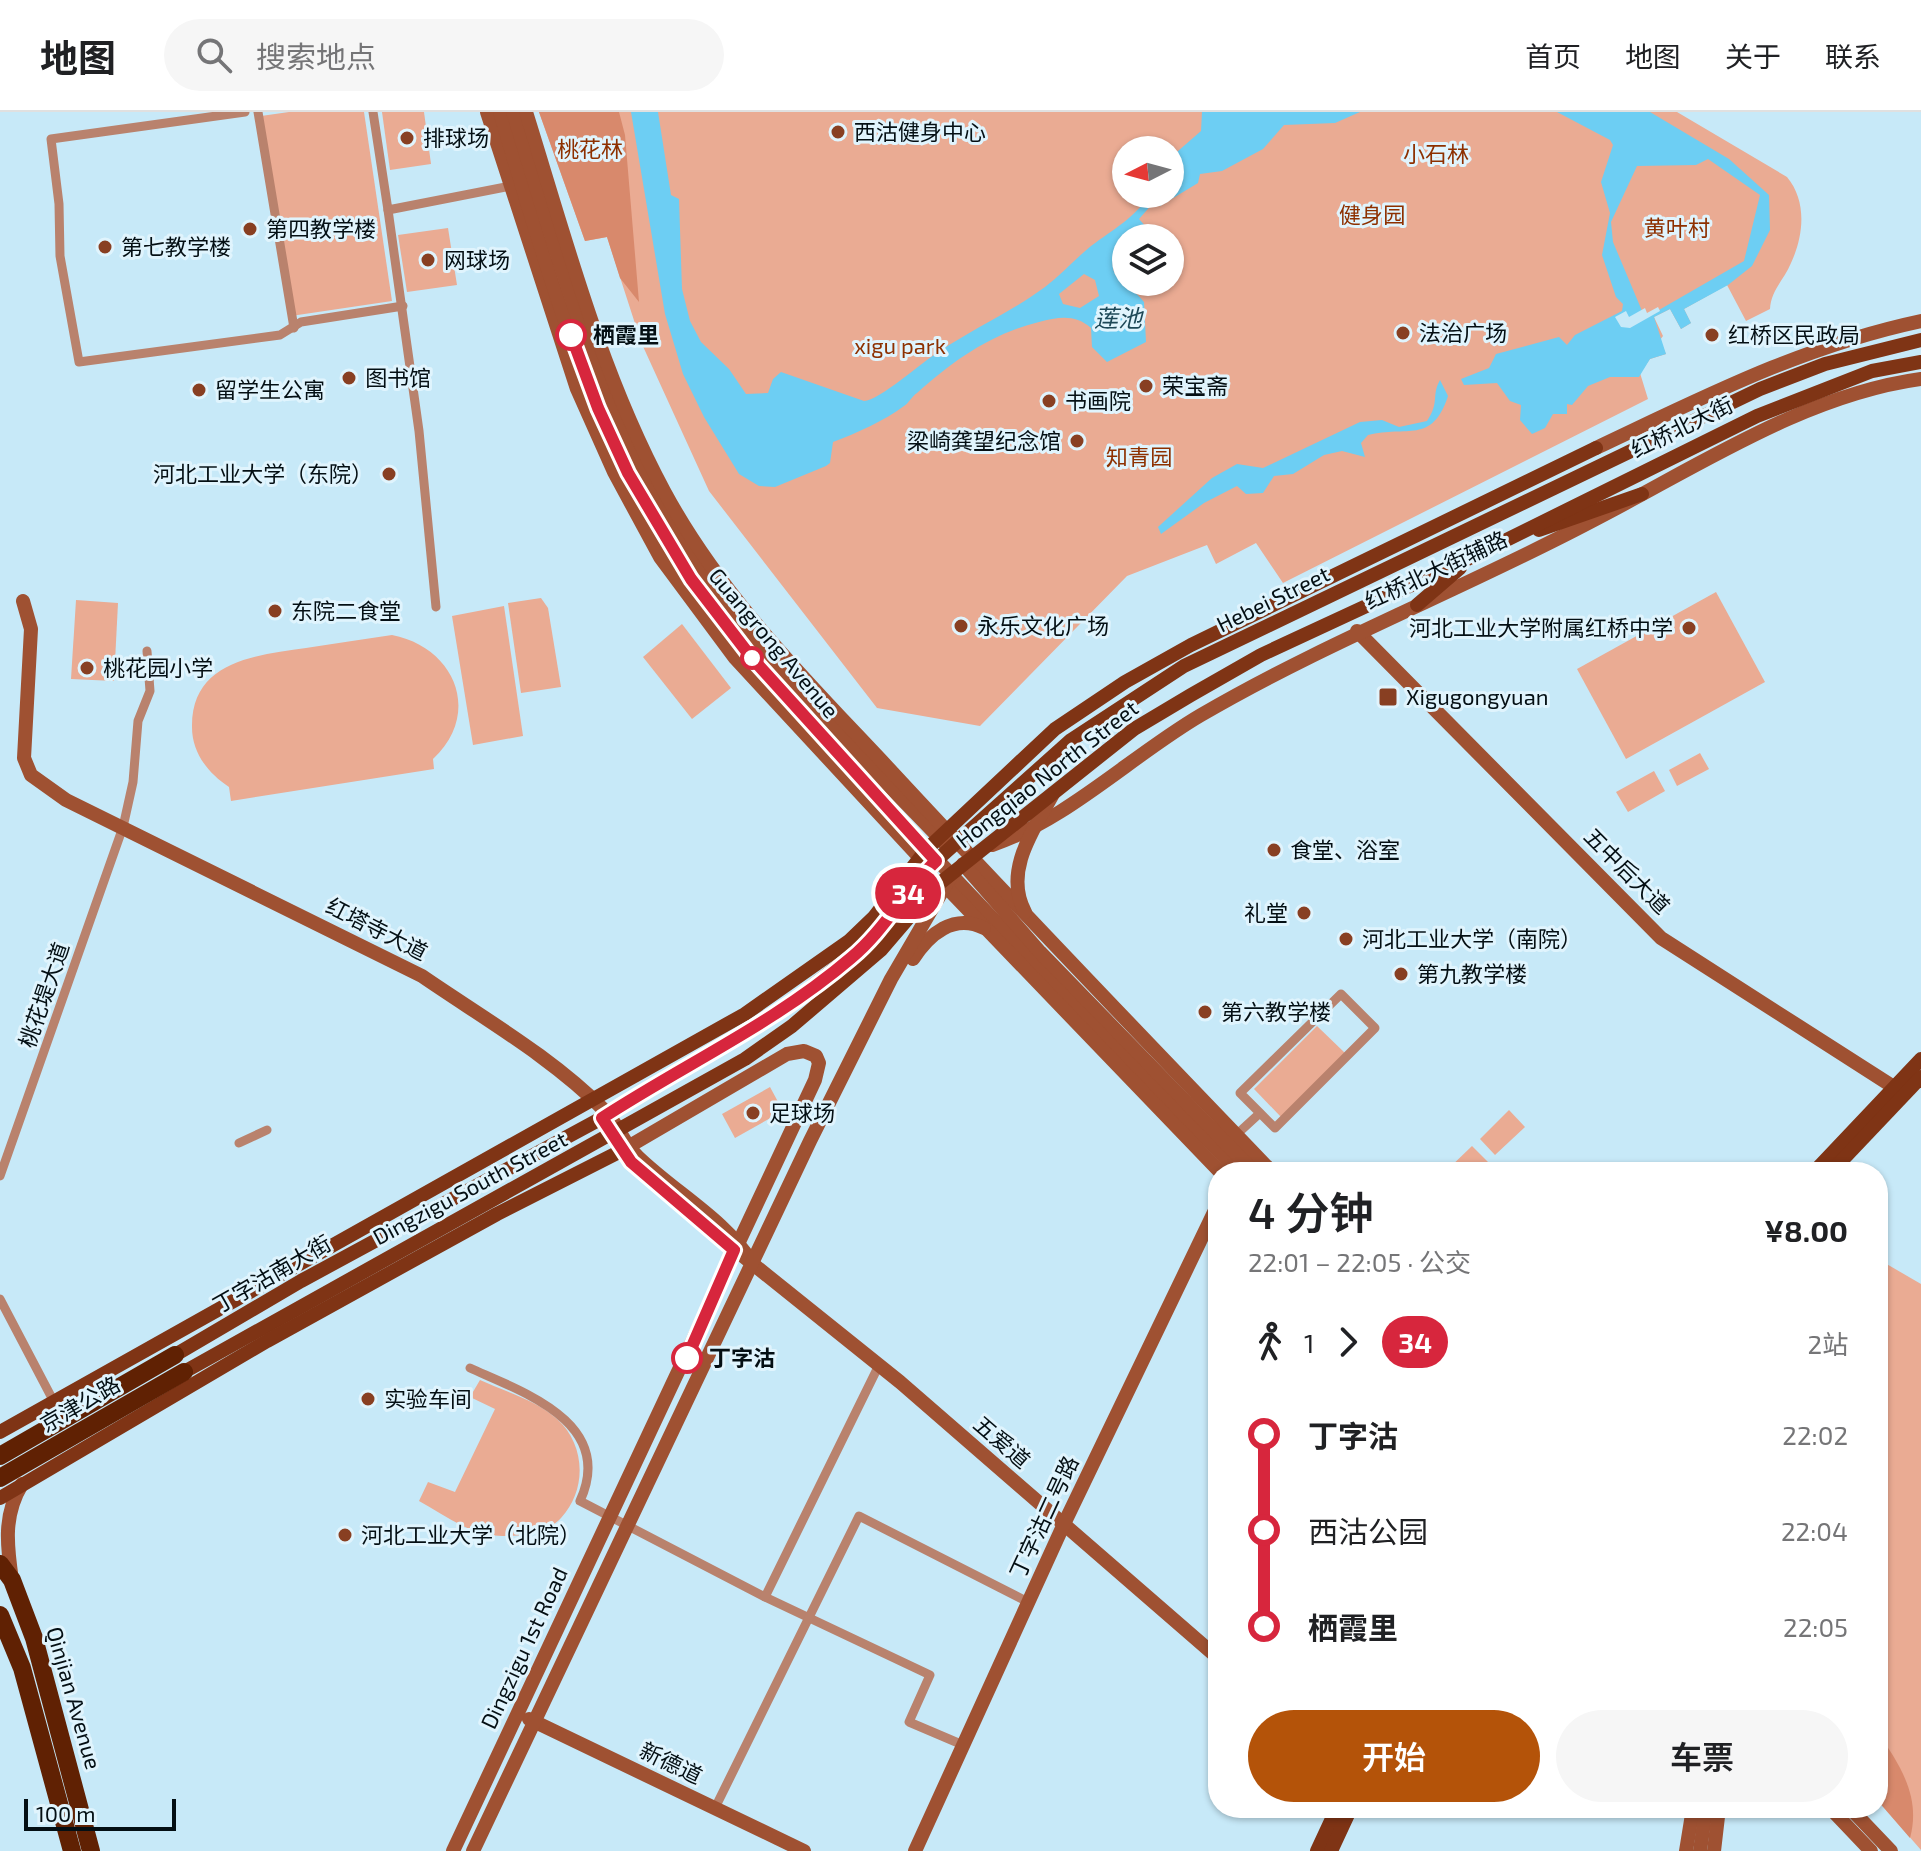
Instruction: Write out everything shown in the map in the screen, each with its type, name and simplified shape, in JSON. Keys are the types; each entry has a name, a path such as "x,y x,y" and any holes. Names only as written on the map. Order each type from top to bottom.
{"highway":[{"name":"京津公路","path":"0,1456 175,1355"},
{"name":"京津公路","path":"0,1478 184,1372"},
{"name":"Qinjian Avenue","path":"0,1564 12,1580 34,1638 91,1851"},
{"name":"Qinjian Avenue","path":"0,1615 22,1668 72,1851"}],"main road":[{"path":"487,112 529,182 608,371 664,492 731,596 968,863 1040,952 1244,1162"},
{"name":"Guangrong Avenue","path":"500,112 529,182"},
{"name":"Guangrong Avenue","path":"513,112 529,182 598,408 659,530 705,599 751,657 946,882"},
{"path":"526,112 529,182"},
{"path":"948,840 1055,729 1125,682 1191,645 1788,358 1866,333 1921,321"},
{"name":"红桥北大街","path":"1579,477 1791,377 1825,364 1921,340"},
{"name":"红桥北大街","path":"1472,557 1588,496 1830,385 1872,371 1921,362"},
{"name":"红桥北大街辅路","path":"992,845 1034,829 1199,716 1357,631 1417,605 1808,413 1897,382 1921,379"},
{"path":"1513,506 1596,448"},
{"name":"Hebei Street","path":"948,840 1071,740 1184,666 1579,477"},
{"path":"1508,539 1642,494"},
{"path":"1417,605 1472,557"},
{"name":"Hongqiao North Street","path":"946,882 1056,789 1134,729 1261,655 1472,557"},
{"name":"红塔寺大道","path":"23,601 31,629 24,758 31,775 66,800 422,976 593,1100 616,1134"},
{"name":"五中后大道","path":"1357,631 1661,938 1900,1089"},
{"path":"1031,922 1022,907 1018,880 1022,856 1056,789"},
{"name":"Hongqiao North Street","path":"927,859 948,840"},
{"path":"0,1432 735,1020 821,963 874,917 927,859"},
{"path":"605,1116 729,1044 829,975 884,927 927,859"},
{"path":"968,863 1031,922 1236,1135 1248,1162"},
{"path":"946,882 985,928 1210,1162"},
{"path":"946,882 1244,1162"},
{"name":"Dingzigu 1st Road","path":"473,1851 881,1000 946,882"},
{"name":"Dingzigu South Street","path":"184,1372 442,1227 616,1134 745,1059 792,1026 881,950 922,899 946,882"},
{"path":"881,1000 920,947 937,932 964,922 985,928"},
{"name":"Dingzigu 1st Road","path":"453,1851 815,1080 819,1063 816,1056 804,1051 787,1054 625,1149"},
{"path":"1824,1162 1919,1070"},
{"path":"1839,1162 1900,1089"},
{"name":"丁字沽南大街","path":"175,1355 301,1281 605,1116"},
{"name":"五爱道","path":"616,1134 625,1149 736,1245 753,1264 879,1365 1208,1649"},
{"path":"0,1498 267,1341 497,1214 625,1149"},
{"path":"442,1227 497,1214"},
{"name":"丁字沽二号路","path":"915,1851 1063,1526 1208,1225"},
{"path":"12,1580 7,1536 9,1514 23,1484"},
{"name":"新德道","path":"518,1714 804,1851"},
{"path":"1317,1851 1332,1818"},
{"path":"1331,1851 1346,1818"},
{"path":"1677,1851 1682,1818"},
{"path":"1686,1851 1691,1818"},
{"path":"1700,1851 1705,1818"},
{"path":"1714,1851 1718,1818"},
{"path":"1840,1818 1871,1851"},
{"path":"1860,1818 1891,1851"}],"street":[{"path":"245,112 51,139 59,204 60,256 79,362 280,335 301,322 403,306"},
{"path":"258,112 294,328"},
{"path":"373,112 403,306 436,607"},
{"path":"388,210 529,182"},
{"name":"桃花堤大道","path":"0,1176 123,827 133,782 138,721 150,691 147,651"},
{"path":"1341,994 1375,1028 1275,1128 1260,1113 1240,1093 1341,994"},
{"path":"1236,1135 1260,1113"},
{"path":"239,1143 267,1130"},
{"path":"0,1299 54,1402"},
{"path":"765,1597 879,1365"},
{"path":"470,1368 559,1411 573,1428 586,1462 586,1484 580,1501 628,1529 930,1675 909,1722 963,1745"},
{"path":"715,1808 859,1516 1028,1602"}],"green space":[{"path":"289,112 364,112 392,301 291,316 261,116"},
{"name":"排球场","path":"382,112 424,112 431,164 390,170"},
{"name":"xigu park","path":"539,112 1677,112 1787,177 1798,197 1801,218 1799,241 1770,309 1746,321 1727,285 1684,309 1691,323 1681,329 1670,309 1654,317 1663,336 1660,340 1666,354 1650,359 1640,373 1648,399 1283,583 1256,543 1216,564 1207,545 1127,576 980,726 877,708 709,491 641,342 607,237 585,241"},
{"name":"桃花林","path":"539,112 619,112 625,135 639,302 620,278 607,237 585,241"},
{"name":"网球场","path":"448,228 457,285 407,292 398,235"},
{"path":"1716,592 1765,682 1626,759 1577,669"},
{"path":"541,598 548,608 561,687 521,693 508,603"},
{"path":"76,600 118,603 114,681 71,679"},
{"path":"504,606 523,736 473,745 452,616"},
{"path":"682,624 731,688 692,719 643,657"},
{"path":"392,635 414,642 432,653 445,667 454,684 458,702 456,721 448,741 433,759 434,769 231,801 229,787 203,762 193,736 195,705 202,688 214,675 230,665 267,654"},
{"path":"1700,753 1709,769 1677,786 1669,770"},
{"path":"1654,771 1665,791 1628,812 1616,792"},
{"path":"1317,1026 1345,1053 1281,1117 1254,1089"},
{"name":"足球场","path":"770,1087 783,1111 735,1138 722,1114"},
{"path":"1509,1110 1525,1127 1495,1155 1480,1139"},
{"path":"1472,1146 1488,1162 1455,1162"},
{"path":"1888,1265 1921,1284 1921,1850 1888,1812"},
{"path":"480,1380 549,1413 567,1430 574,1442 580,1468 575,1494 561,1518 538,1532 499,1536 482,1533 419,1501 428,1482 455,1492 495,1409 470,1397"},
{"path":"1888,1749 1911,1796 1913,1823 1910,1838 1888,1813"}],"water":[{"name":"莲池","path":"631,112 658,112 671,195 679,199 682,289 690,321 701,342 729,369 746,394 768,393 773,379 781,372 864,401 880,395 940,351 1045,287 1112,231 1112,296 1139,296 1144,302 1146,342 1107,362 1092,347 1091,328 1073,319 1046,320 1021,327 959,359 915,394 906,405 870,426 833,442 830,463 826,466 775,487 759,486 739,474 704,417 683,374 665,314","holes":["1084,274 1095,280 1099,296 1080,308 1063,304 1059,294"]},
{"path":"1202,112 1360,112 1335,123 1284,125 1263,149 1222,171 1200,174 1198,183 1184,191 1184,146 1201,131"},
{"path":"1557,112 1650,112 1729,159 1769,195 1770,230 1752,266 1728,285 1684,309 1691,323 1681,329 1670,309 1654,317 1666,354 1650,359 1639,377 1610,377 1588,386 1572,405 1567,404 1567,414 1553,414 1545,428 1532,434 1520,420 1521,405 1510,401 1497,383 1464,385 1461,379 1489,368 1496,354 1559,337 1567,345 1575,335 1622,311 1623,304 1616,297 1602,255 1610,213 1601,182 1613,145 1610,140","holes":["1708,159 1760,195 1744,261 1645,318 1613,242 1611,222 1637,166 1696,165"]},
{"path":"1139,208 1149,208 1139,219 1143,224 1121,224"},
{"path":"1440,380 1448,396 1442,411 1426,427 1368,435 1361,443 1365,457 1342,451 1324,455 1293,474 1274,476 1263,493 1246,494 1237,486 1204,503 1161,534 1158,527 1212,478 1237,464 1263,468 1360,422 1382,420 1399,427 1427,421"}],"pier":[{"path":"1658,307 1660,311 1630,328 1621,327 1615,317 1626,311 1629,317 1645,308 1647,313"}],"bus line":[{"name":"34","path":"571,335 598,408 628,473 653,520 691,579 751,657 936,861 919,877 884,927 850,959 779,1012 602,1118 631,1162 734,1250 687,1358"}],"place":[{"name":"西沽健身中心","path":"838,132"},
{"name":"排球场","path":"407,138"},
{"name":"第四教学楼","path":"250,229"},
{"name":"第七教学楼","path":"105,247"},
{"name":"网球场","path":"428,260"},
{"name":"法治广场","path":"1403,333"},
{"name":"栖霞里","path":"571,335"},
{"name":"红桥区民政局","path":"1712,335"},
{"name":"图书馆","path":"349,378"},
{"name":"荣宝斋","path":"1146,386"},
{"name":"留学生公寓","path":"199,390"},
{"name":"书画院","path":"1049,401"},
{"name":"梁崎龚望纪念馆","path":"1077,441"},
{"name":"河北工业大学（东院）","path":"389,474"},
{"name":"东院二食堂","path":"275,611"},
{"name":"永乐文化广场","path":"961,626"},
{"name":"河北工业大学附属红桥中学","path":"1689,628"},
{"name":"桃花园小学","path":"87,668"},
{"name":"Xigugongyuan","path":"1388,697"},
{"name":"食堂、浴室","path":"1274,850"},
{"name":"礼堂","path":"1304,913"},
{"name":"河北工业大学（南院）","path":"1346,939"},
{"name":"第九教学楼","path":"1401,974"},
{"name":"第六教学楼","path":"1205,1012"},
{"name":"足球场","path":"753,1113"},
{"name":"丁字沽","path":"687,1358"},
{"name":"实验车间","path":"368,1399"},
{"name":"河北工业大学（北院）","path":"345,1535"}],"park label":[{"name":"小石林","path":"1436,154"},
{"name":"健身园","path":"1372,215"},
{"name":"黄叶村","path":"1677,228"},
{"name":"知青园","path":"1139,457"}]}
